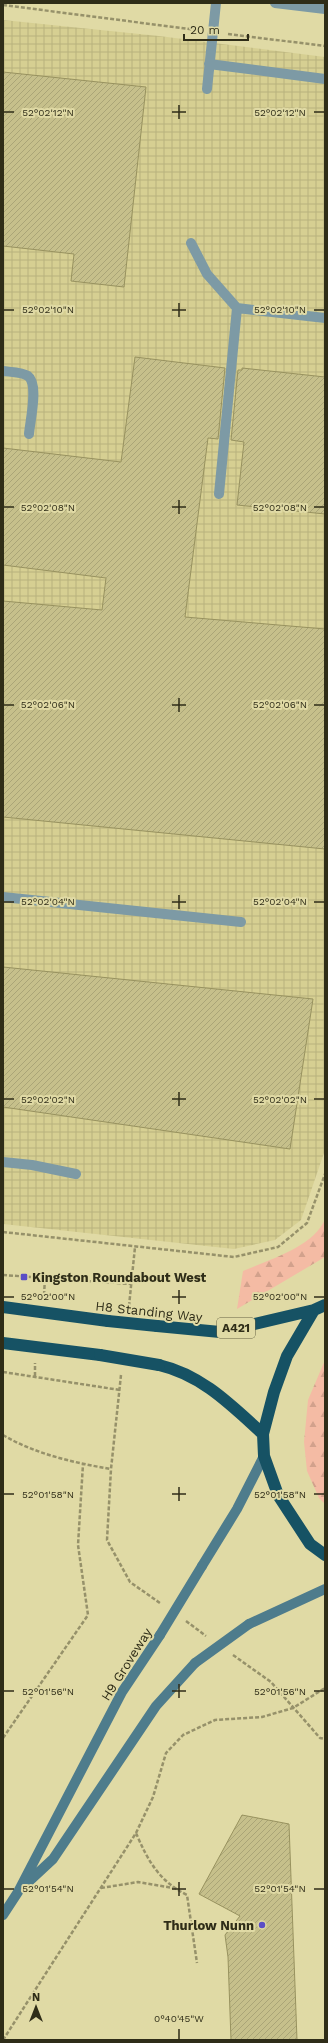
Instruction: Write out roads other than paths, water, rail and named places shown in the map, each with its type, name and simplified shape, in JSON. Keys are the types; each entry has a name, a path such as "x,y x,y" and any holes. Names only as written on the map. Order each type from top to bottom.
{"highway":[{"name":"H8 Standing Way","path":"3,1307 108,1321 220,1332 320,1308"},
{"path":"320,1308 287,1356 274,1392 263,1434 264,1456 278,1495 310,1544 325,1554"},
{"path":"3,1343 100,1355 177,1369 206,1385 263,1434"}],"street":[{"path":"207,89 216,3"},
{"path":"275,3 325,9"},
{"path":"209,64 325,79"},
{"path":"192,243 207,274 237,308 325,318"},
{"path":"219,494 237,308"},
{"path":"3,371 27,375 33,382 34,393 29,434"},
{"path":"3,897 241,922"},
{"path":"3,1162 32,1165 76,1174"},
{"name":"H9 Groveway","path":"3,1915 18,1892 122,1692 160,1635 237,1509 264,1456"},
{"name":"H9 Groveway","path":"18,1892 53,1858 156,1706 194,1664 249,1624 325,1589"}],"place":[{"name":"Kingston Roundabout West","path":"24,1277"},
{"name":"Thurlow Nunn","path":"262,1925"}]}
